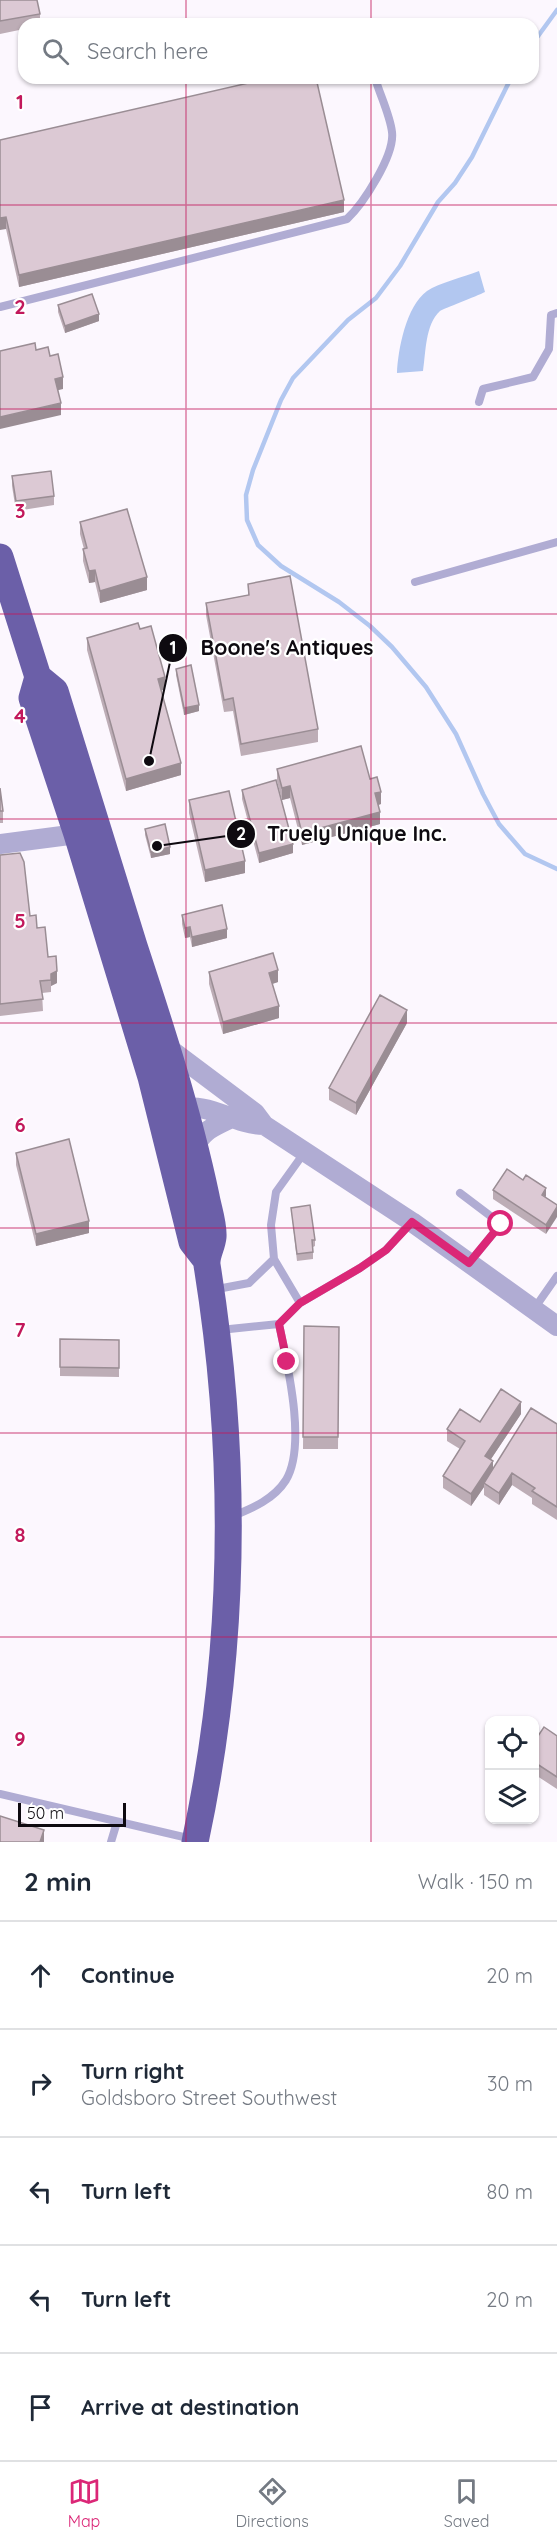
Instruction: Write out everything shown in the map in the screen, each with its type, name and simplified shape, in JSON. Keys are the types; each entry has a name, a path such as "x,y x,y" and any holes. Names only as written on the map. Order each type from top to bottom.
{"highway":[{"path":"0,557 4,585 38,677 55,691 167,1047 173,1110 192,1242 206,1260"},
{"path":"38,677 32,698 173,1110 195,1147 213,1236 206,1260 216,1331 228,1451 230,1547 219,1704 206,1791 195,1841"}],"street":[{"path":"0,844 77,834"},
{"path":"167,1047 255,1113 264,1125 412,1222 557,1326"},
{"path":"173,1110 197,1107 249,1125 264,1125"},
{"path":"195,1147 199,1138 209,1128 231,1118"}],"lane":[{"path":"0,307 347,219 358,208 389,153 392,134 377,84"},
{"path":"479,402 483,389 533,376 549,349 551,315 557,313"},
{"path":"415,582 557,542"},
{"path":"300,1303 274,1259 271,1225 276,1192 304,1153"},
{"path":"460,1193 501,1224 469,1263"},
{"path":"216,1331 279,1324 300,1303 386,1250 412,1222"},
{"path":"211,1290 249,1283 274,1259"},
{"path":"534,1310 557,1276"},
{"path":"230,1518 261,1505 285,1481 295,1460 292,1404 279,1324"},
{"path":"0,1794 195,1841"},
{"path":"111,1842 117,1822"}],"water":[{"path":"479,271 485,292 440,311 431,324 423,371 397,373 404,329 420,298 438,285"}],"building":[{"path":"0,0 37,0 40,14 0,21"},
{"path":"244,84 317,84 344,200 19,275 6,217 0,218 0,140"},
{"path":"92,294 99,314 65,326 58,305"},
{"path":"35,343 36,350 48,347 50,356 58,354 63,377 55,379 61,403 0,417 0,351"},
{"path":"51,471 54,496 16,501 12,476"},
{"path":"127,509 147,577 100,591 95,570 89,571 83,549 87,548 80,522"},
{"path":"290,576 318,729 241,744 233,698 224,700 206,603 249,595 248,584"},
{"path":"138,623 140,629 151,626 165,677 158,679 181,763 126,779 87,638"},
{"path":"191,665 199,705 184,708 176,669"},
{"path":"361,746 370,779 377,777 381,792 375,793 380,812 302,833 290,786 282,788 277,769"},
{"path":"276,780 293,844 259,853 242,790"},
{"path":"0,788 3,811 0,811"},
{"path":"229,791 245,861 205,870 189,800"},
{"path":"165,824 170,847 151,852 145,829"},
{"path":"20,853 24,862 30,916 36,915 37,928 45,927 48,957 56,956 57,971 51,974 51,980 40,981 43,999 0,1004 0,855"},
{"path":"222,905 227,929 192,937 190,927 185,928 182,915"},
{"path":"273,953 278,970 269,973 279,1006 223,1022 209,972"},
{"path":"380,995 407,1010 356,1103 329,1088"},
{"path":"69,1139 89,1221 36,1234 16,1153"},
{"path":"507,1169 523,1180 526,1175 546,1188 542,1195 557,1207 546,1225 493,1190"},
{"path":"310,1205 315,1240 312,1240 313,1252 297,1254 291,1208"},
{"path":"304,1326 339,1327 338,1437 303,1437"},
{"path":"60,1339 119,1340 119,1368 60,1367"},
{"path":"501,1389 521,1402 485,1456 493,1461 471,1494 443,1476 465,1441 447,1429 460,1409 480,1422"},
{"path":"531,1408 557,1424 557,1507 532,1491 535,1488 512,1473 499,1493 484,1483"},
{"path":"544,1727 557,1736 557,1777 539,1765 539,1734"},
{"path":"0,1816 44,1830 40,1842 0,1842"}],"waterway":[{"path":"539,35 557,10"},
{"path":"508,84 472,157 455,183 438,202 400,266 376,298 348,320 293,378 281,400 253,470 246,495 247,520 258,545 281,566 339,602 392,647 426,687 456,734 499,824 525,854 557,869"}],"place":[{"name":"Boone's Antiques","path":"149,761"},
{"name":"Truely Unique Inc.","path":"157,846"}],"route":[{"path":"287,1362 279,1324 300,1303 386,1250 412,1222 469,1263 501,1224"}]}
